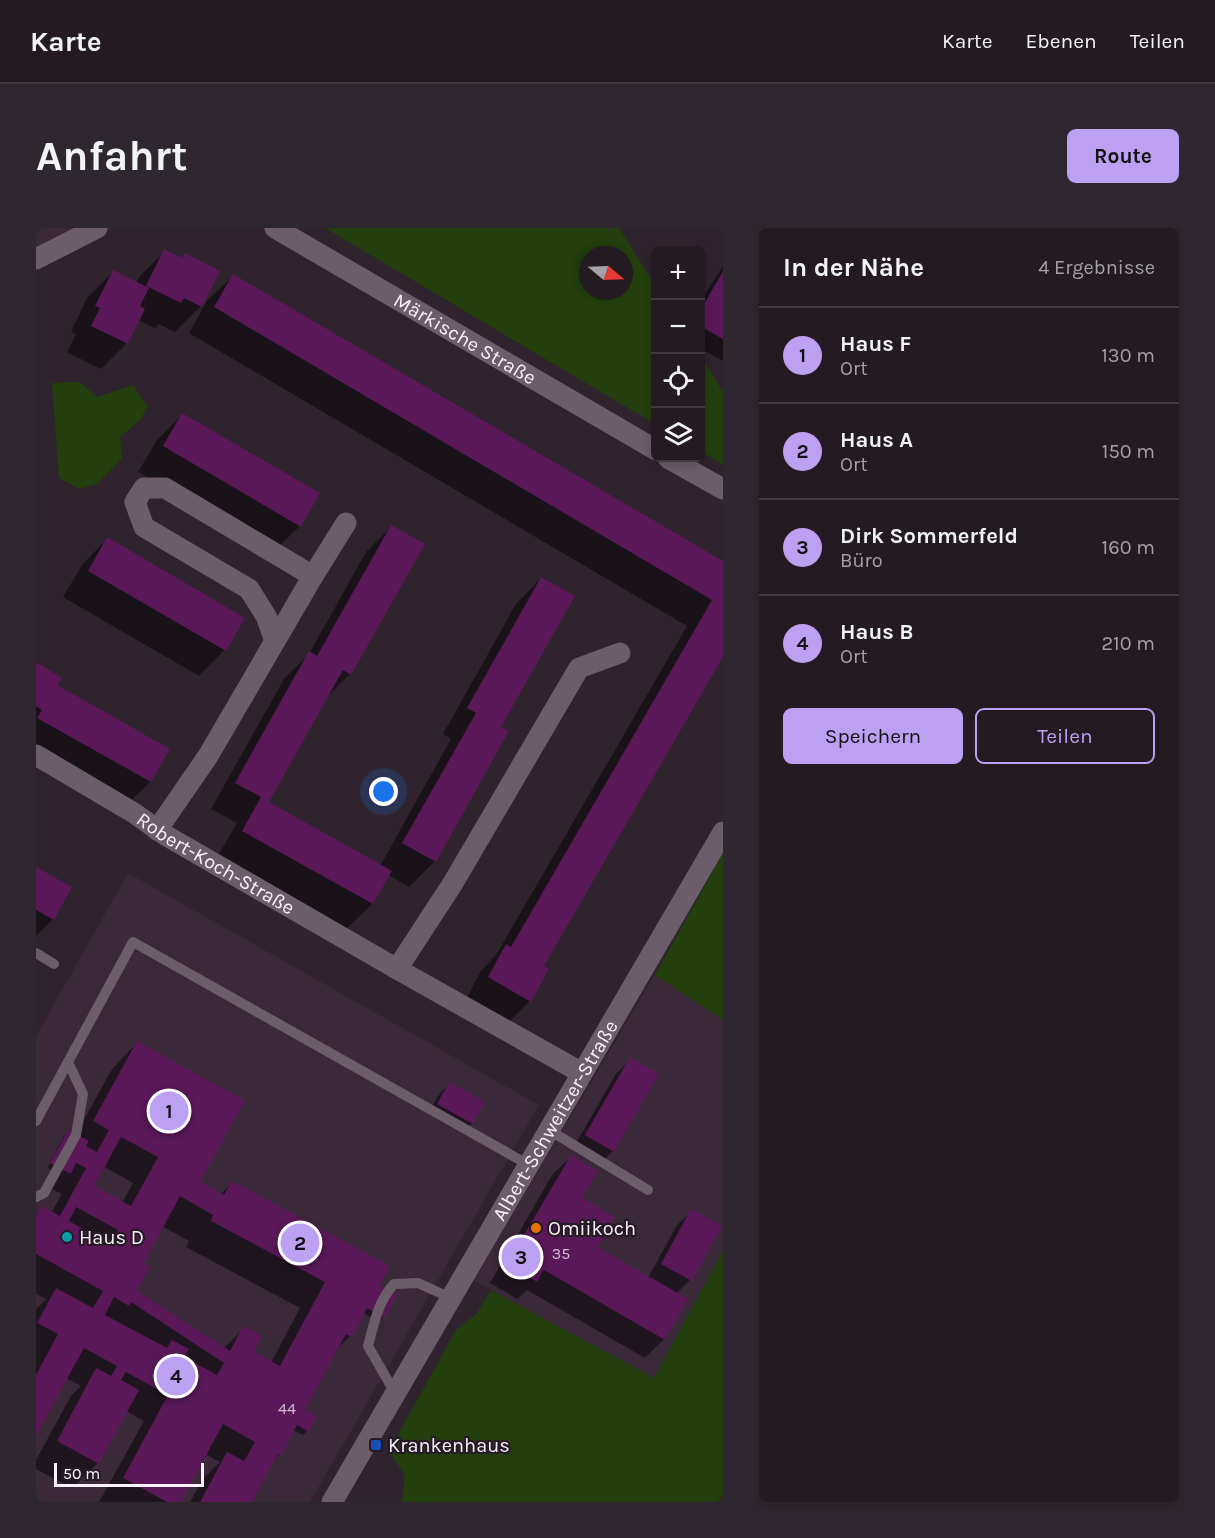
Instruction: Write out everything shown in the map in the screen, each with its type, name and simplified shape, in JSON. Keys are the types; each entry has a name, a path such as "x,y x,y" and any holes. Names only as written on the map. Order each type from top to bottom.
{"street":[{"path":"36,259 97,228"},
{"name":"Märkische Straße","path":"275,228 651,447"},
{"path":"675,462 723,489"},
{"path":"275,641 266,616 249,589 144,527 135,502 144,488 165,488 313,576"},
{"path":"158,830 208,756 346,523"},
{"path":"397,969 453,883 579,668 620,653"},
{"name":"Robert-Koch-Straße","path":"36,755 134,813 158,830 582,1073"},
{"name":"Albert-Schweitzer-Straße","path":"332,1502 723,831"}],"lane":[{"path":"36,1121 133,942 529,1165"},
{"path":"36,953 54,964"},
{"path":"36,1197 44,1193 76,1135 83,1094 68,1062"},
{"path":"549,1130 648,1190"},
{"path":"395,1394 368,1346 376,1313 388,1290 394,1284 418,1283 451,1298"}],"shaded area":[{"path":"36,228 97,228 36,259"},
{"path":"128,873 539,1105 310,1502 36,1502 36,1036"},
{"path":"655,975 723,1020 723,1251 654,1378 473,1280"}],"green space":[{"path":"325,228 619,228 630,246 579,246 579,300 633,300 633,250 651,279 651,422"},
{"path":"705,363 723,392 723,465 705,454"},
{"path":"80,382 97,397 133,385 147,406 141,419 120,437 122,459 97,484 79,489 59,478 52,383"},
{"path":"723,853 723,1020 655,975"},
{"path":"723,1251 723,1502 402,1502 405,1476 389,1451 456,1330 477,1313 491,1290 654,1378"}],"building":[{"path":"164,249 182,258 185,253 220,271 202,307 184,298 181,303 146,286"},
{"path":"113,270 149,288 140,306 145,309 128,344 91,326 100,308 95,306"},
{"path":"723,271 723,339 705,329 705,302"},
{"path":"233,274 723,561 723,657 544,966 549,969 531,1002 488,977 506,944 511,947 712,600 214,307"},
{"path":"182,413 320,493 301,527 163,446"},
{"path":"391,525 425,544 351,675 343,670 269,802 392,871 373,904 242,831 261,797 235,783 309,651 317,656"},
{"path":"107,537 245,618 226,651 88,571"},
{"path":"541,577 575,596 501,727 509,731 436,862 402,843 476,713 467,708"},
{"path":"36,662 62,678 57,685 170,749 151,782 37,718 42,710 36,706"},
{"path":"36,867 72,887 54,920 36,910"},
{"path":"137,1041 245,1101 200,1182 224,1195 232,1181 390,1266 380,1285 397,1294 385,1318 367,1308 352,1337 346,1334 305,1410 317,1416 309,1432 297,1425 281,1456 278,1454 252,1502 200,1502 227,1452 244,1461 255,1442 223,1424 181,1502 167,1502 123,1478 168,1395 126,1372 121,1380 139,1390 99,1464 57,1441 96,1368 111,1376 117,1366 84,1348 36,1436 36,1375 58,1334 37,1323 56,1288 93,1308 103,1291 36,1254 36,1215 41,1206 60,1216 86,1168 76,1163 71,1174 50,1163 68,1130 89,1141 86,1146 97,1152 109,1130 93,1121","holes":["121,1137 158,1157 131,1206 94,1186","180,1196 213,1215 211,1221 325,1282 280,1366 254,1352 262,1336 243,1326 230,1351 137,1291 150,1267 144,1263","76,1207 118,1230 110,1244 69,1221","114,1297 129,1306 131,1302 224,1363 217,1375 184,1357 189,1349 172,1340 167,1348 105,1315"]},
{"path":"630,1057 659,1074 614,1152 585,1135"},
{"path":"449,1082 485,1102 473,1124 437,1104"},
{"path":"571,1155 598,1171 582,1198 615,1217 598,1247 688,1299 665,1340 544,1270 537,1282 507,1264"},
{"path":"691,1209 722,1226 692,1281 661,1264"}],"place":[{"name":"Haus F","path":"169,1111"},
{"name":"Omiikoch","path":"536,1228"},
{"name":"Haus D","path":"67,1237"},
{"name":"Haus A","path":"300,1243"},
{"name":"Dirk Sommerfeld","path":"521,1257"},
{"name":"Haus B","path":"176,1376"},
{"name":"Krankenhaus","path":"376,1445"}]}
